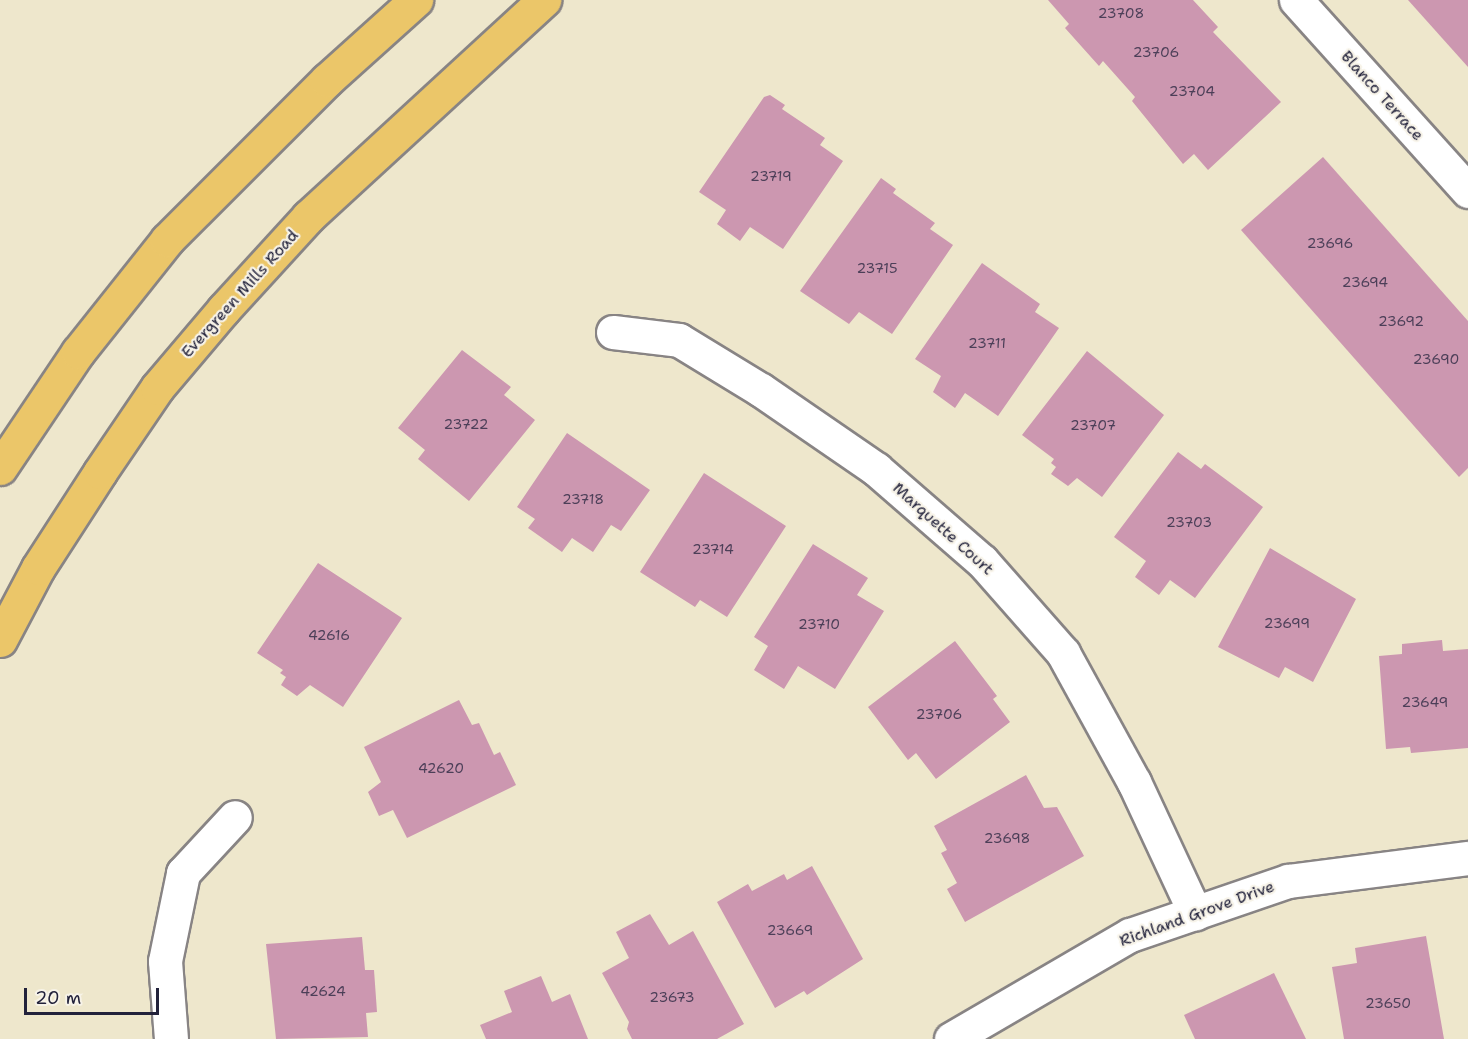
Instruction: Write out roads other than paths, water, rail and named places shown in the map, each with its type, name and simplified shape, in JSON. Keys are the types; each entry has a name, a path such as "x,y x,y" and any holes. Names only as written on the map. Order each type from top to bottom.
{"main road":[{"path":"0,468 78,352 167,240 327,80 416,0"},
{"name":"Evergreen Mills Road","path":"0,640 38,568 157,388 309,217 544,0"}],"street":[{"name":"Blanco Terrace","path":"1296,0 1468,191"},
{"name":"Marquette Court","path":"613,332 679,340 761,390 876,469 982,561 1063,653 1134,782 1195,913"},
{"path":"171,1039 165,960 183,873 236,817"},
{"name":"Richland Grove Drive","path":"951,1039 1130,935 1288,881 1468,858"}]}
